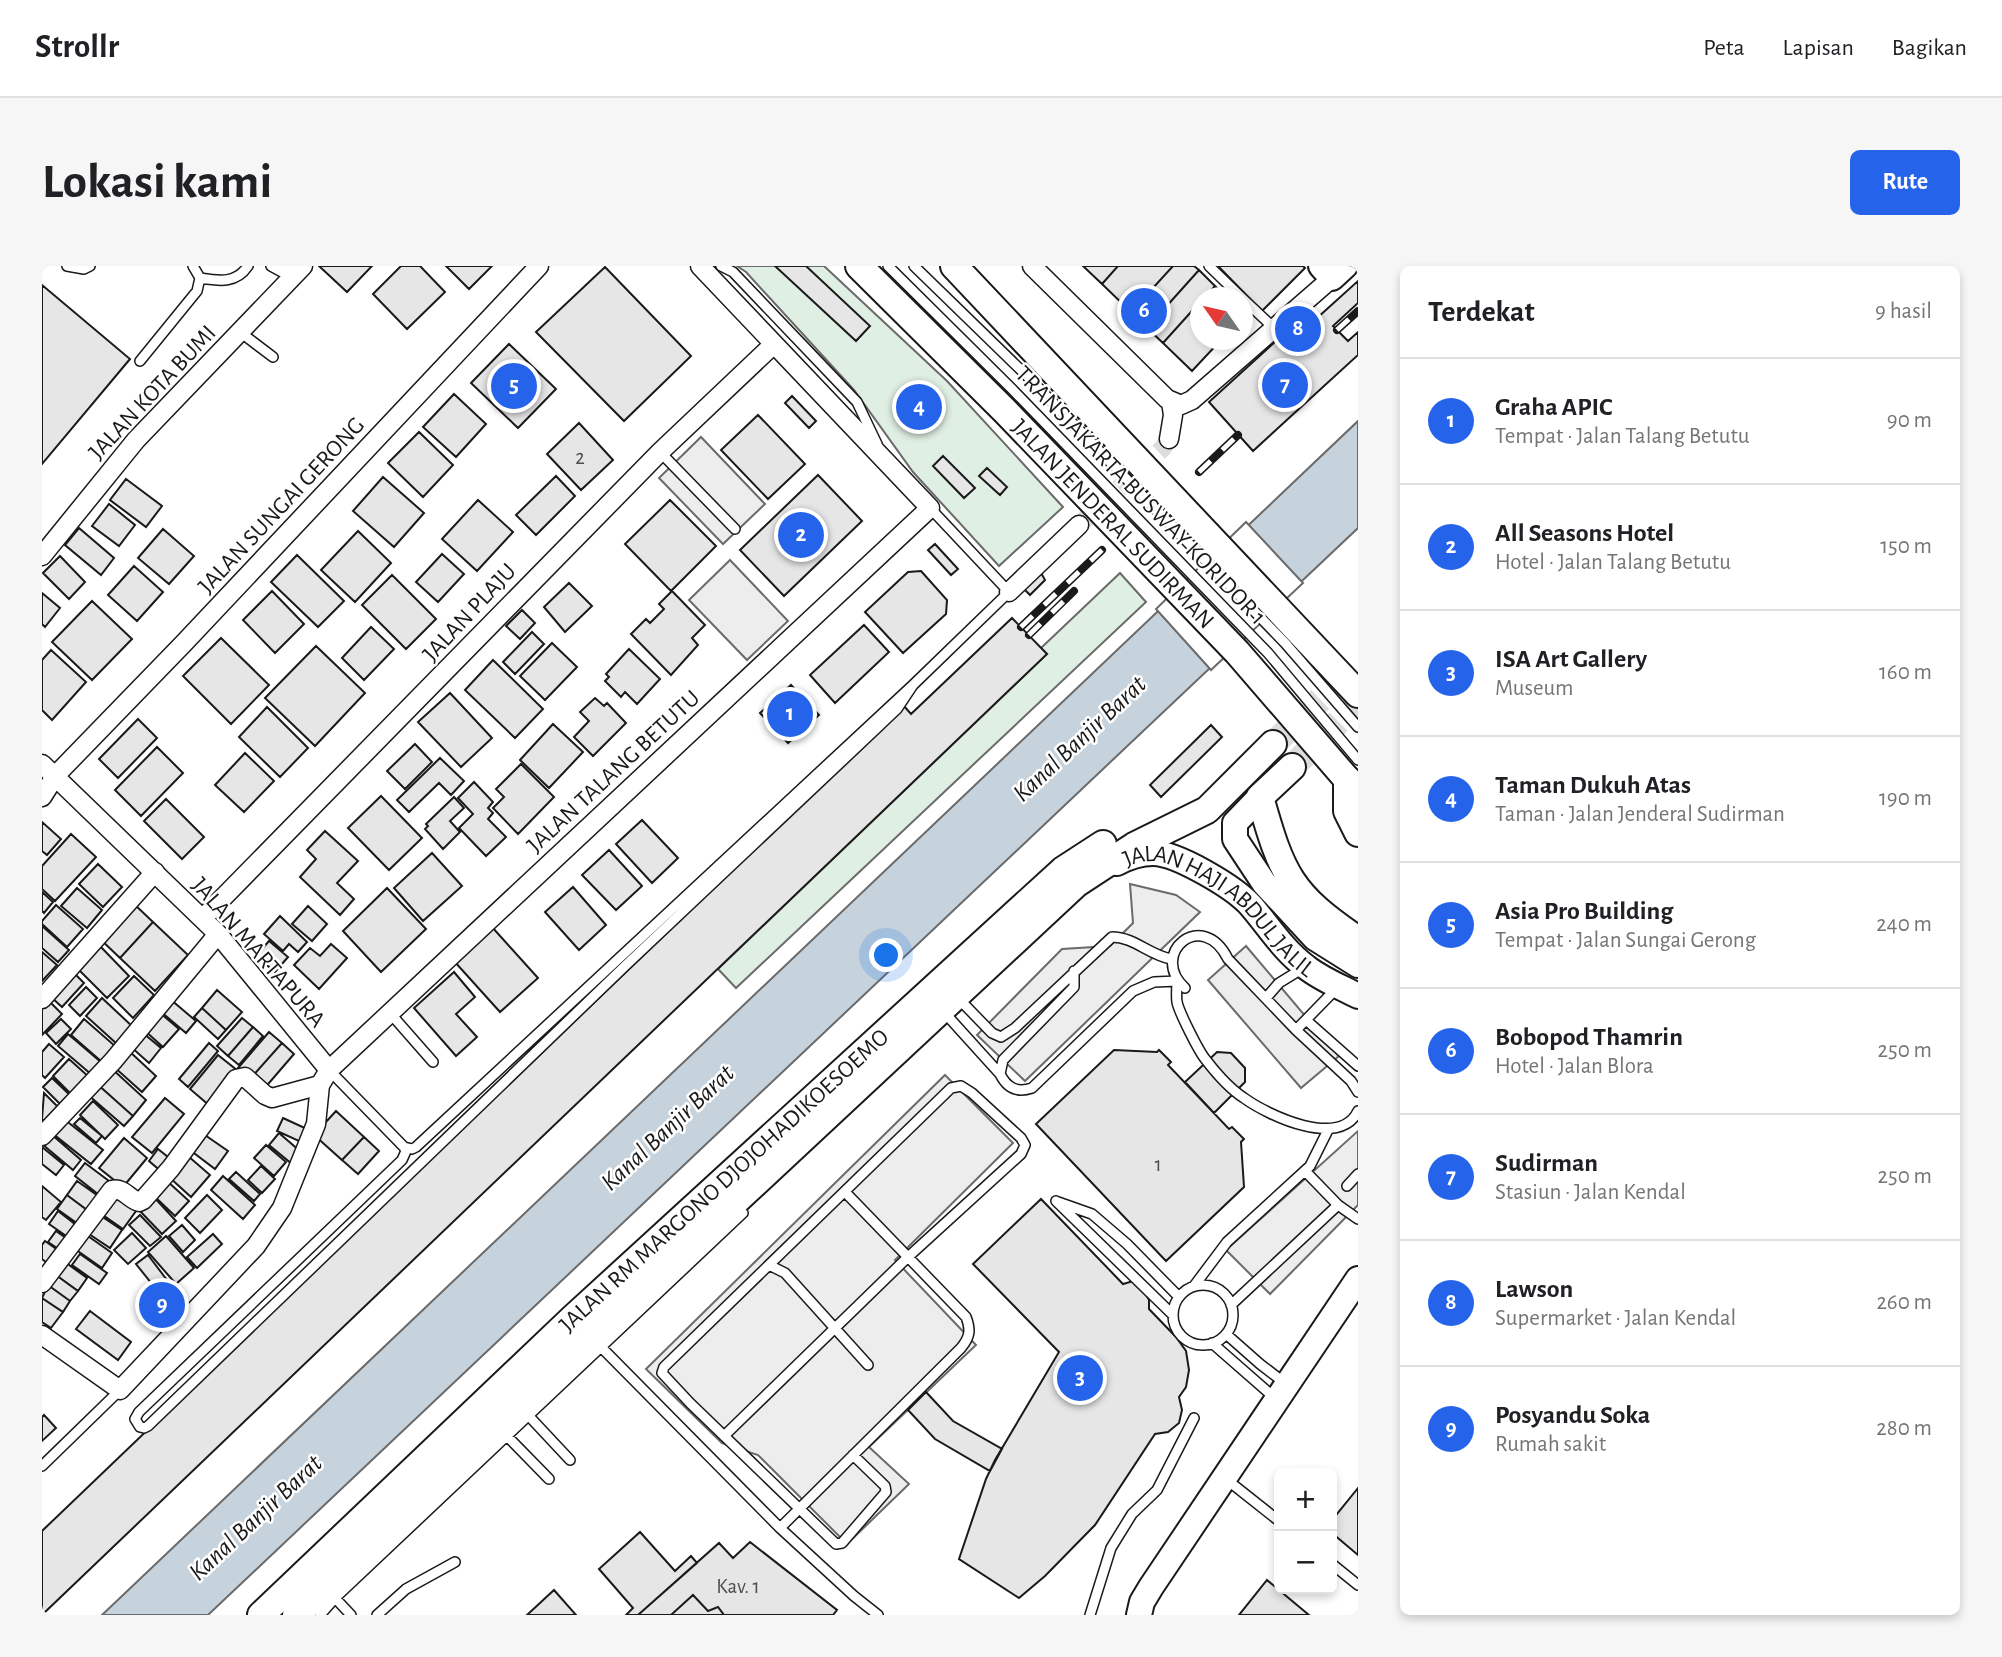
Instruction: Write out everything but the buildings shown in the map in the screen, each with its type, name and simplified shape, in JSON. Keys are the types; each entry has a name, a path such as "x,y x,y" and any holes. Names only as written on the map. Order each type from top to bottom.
{"main road":[{"name":"JALAN JENDERAL SUDIRMAN","path":"859,266 1004,411 1354,777"},
{"path":"954,266 1358,694"},
{"path":"1229,788 1273,744"},
{"path":"1292,767 1261,797 1276,852 1292,883 1324,917 1358,940"},
{"path":"1354,777 1347,811 1358,833"},
{"name":"JALAN RM MARGONO DJOJOHADIKOESOEMO","path":"942,995 1076,884 1134,846 1207,810 1229,788"},
{"name":"JALAN RM MARGONO DJOJOHADIKOESOEMO","path":"261,1615 293,1610 516,1403 942,995 1063,870 1109,840 1229,788"}],"street":[{"name":"JALAN SUNGAI GERONG","path":"42,797 49,770 184,643 539,266"},
{"path":"700,266 930,508"},
{"path":"1032,266 1178,403"},
{"path":"1178,403 1192,400 1275,329 1333,270"},
{"name":"JALAN KOTA BUMI","path":"42,556 136,440 240,332 291,271"},
{"name":"JALAN PLAJU","path":"203,918 438,682 506,607 660,452 774,344"},
{"path":"1168,439 1178,403"},
{"name":"JALAN TALANG BETUTU","path":"324,1078 390,1013 930,508"},
{"path":"1009,592 1079,525"},
{"name":"JALAN MARTAPURA","path":"49,770 218,934 324,1078"},
{"name":"JALAN HAJI ABDUL JALIL","path":"1261,797 1235,823 1235,839 1264,883 1315,938 1358,965"},
{"name":"JALAN HAJI ABDUL JALIL","path":"1038,893 1076,884 1131,856 1155,853 1184,862 1222,882 1250,905 1269,930 1306,967 1348,991"},
{"path":"42,999 155,872"},
{"path":"42,1136 113,1060 218,934"},
{"path":"42,1283 112,1190 120,1190 139,1202 143,1199 171,1168 236,1079 245,1077 272,1098 324,1078"},
{"path":"42,1335 120,1390 256,1246 282,1208 316,1124 324,1078"},
{"path":"1139,1615 1142,1602 1151,1587 1358,1279"}],"lane":[{"path":"67,266 84,269 90,266"},
{"path":"140,362 197,291 200,278 193,266"},
{"path":"200,278 229,281 248,266"},
{"path":"271,266 291,271"},
{"path":"721,266 733,272 857,402 884,460"},
{"name":"TRANSJAKARTA BUSWAY KORIDOR 1","path":"888,266 1012,389 1268,653 1354,777"},
{"name":"TRANSJAKARTA BUSWAY KORIDOR 1","path":"914,266 1027,376 1285,643 1358,727"},
{"path":"1209,266 1231,287"},
{"path":"1253,308 1275,329"},
{"path":"240,332 273,356"},
{"path":"660,452 735,529"},
{"path":"913,685 897,709 876,730 625,966 146,1428 141,1428 136,1423 139,1412 402,1160 406,1151 404,1147 416,1147 913,685 1009,592 930,508"},
{"path":"1358,1092 1351,1081 1296,1030 1228,959 1222,947 1208,937 1199,935 1182,941 1171,959 1173,973 1181,984 1177,1003 1204,1058 1243,1098 1300,1125 1328,1130 1345,1126 1358,1111"},
{"path":"942,995 1001,1037 1015,1028 1112,937 1124,937 1161,957 1171,959"},
{"path":"1266,998 1279,983 1306,967"},
{"path":"1000,1074 1003,1060 1008,1054 1074,987 1074,971"},
{"path":"942,995 1003,1081 1016,1090 1024,1091 1032,1088 1133,991 1154,982 1181,984"},
{"path":"1296,1030 1348,991"},
{"path":"390,1013 433,1062"},
{"path":"1306,1020 1358,1066"},
{"name":"JALAN MARTAPURA","path":"324,1078 404,1147"},
{"path":"724,1436 908,1257 1021,1154 1026,1145 1021,1138 961,1086 951,1088 664,1367 662,1373 724,1436 800,1509 830,1541 842,1543 886,1492 885,1486 853,1455"},
{"path":"1172,1315 1179,1297 1194,1286 1227,1242 1305,1171 1328,1130"},
{"path":"1305,1171 1338,1205 1358,1219"},
{"path":"1348,1186 1358,1174"},
{"path":"780,1528 968,1339 970,1328 966,1317 845,1192"},
{"path":"1179,1297 1127,1244 1092,1214 1056,1201 1172,1315 1174,1324 1185,1339 1193,1343 1212,1343 1226,1334 1231,1324 1231,1305 1221,1290 1203,1284 1194,1286"},
{"path":"1231,1305 1338,1205"},
{"path":"320,1615 494,1423 589,1334 744,1213"},
{"path":"781,1254 785,1273"},
{"path":"769,1265 785,1273 868,1365"},
{"path":"589,1334 780,1528 878,1615"},
{"path":"1226,1334 1260,1364 1282,1392"},
{"path":"1212,1343 1282,1392"},
{"path":"42,1466 120,1390"},
{"path":"516,1403 570,1460"},
{"path":"1090,1615 1111,1548 1132,1514 1157,1489 1194,1418"},
{"path":"494,1423 549,1479"},
{"path":"1225,1477 1274,1517"},
{"path":"377,1615 406,1589 455,1562"},
{"path":"1337,1568 1358,1585"},
{"path":"335,1598 351,1615"}],"green space":[{"path":"737,266 824,266 947,381 1063,507 999,566 913,472 854,390 746,272"},
{"path":"1120,573 1146,602 736,988 718,969 1047,654 1041,648"}],"shaded area":[{"path":"701,437 765,504 723,544 659,478"},
{"path":"730,560 788,621 747,660 689,600"},
{"path":"1130,884 1176,895 1200,912 1025,1081 977,1035 1062,949 1110,946 1133,923"},
{"path":"1246,946 1339,1056 1301,1088 1208,980"},
{"path":"945,1075 1013,1143 895,1260 976,1345 869,1447 909,1484 847,1544 758,1455 722,1443 646,1369"},
{"path":"1358,1131 1358,1205 1270,1294 1226,1250"}],"water":[{"name":"Kanal Banjir Barat","path":"1358,421 1358,528 208,1615 102,1615"}],"pier":[{"path":"1246,522 1303,583 1211,670 1156,609"}],"tunnel":[{"path":"1079,525 1163,448 1169,439"},
{"path":"1273,744 1358,664"},
{"path":"1292,767 1358,703"}],"railway":[{"path":"1337,330 1358,311"},
{"path":"1199,472 1238,435"},
{"path":"1021,627 1102,550"},
{"path":"1029,635 1074,591"}],"place":[{"name":"Bobopod Thamrin","path":"1144,311"},
{"name":"Lawson","path":"1298,329"},
{"name":"Sudirman","path":"1285,385"},
{"name":"Asia Pro Building","path":"514,386"},
{"name":"Taman Dukuh Atas","path":"919,407"},
{"name":"All Seasons Hotel","path":"801,535"},
{"name":"Graha APIC","path":"790,714"},
{"name":"Posyandu Soka","path":"162,1305"},
{"name":"ISA Art Gallery","path":"1080,1378"}]}
